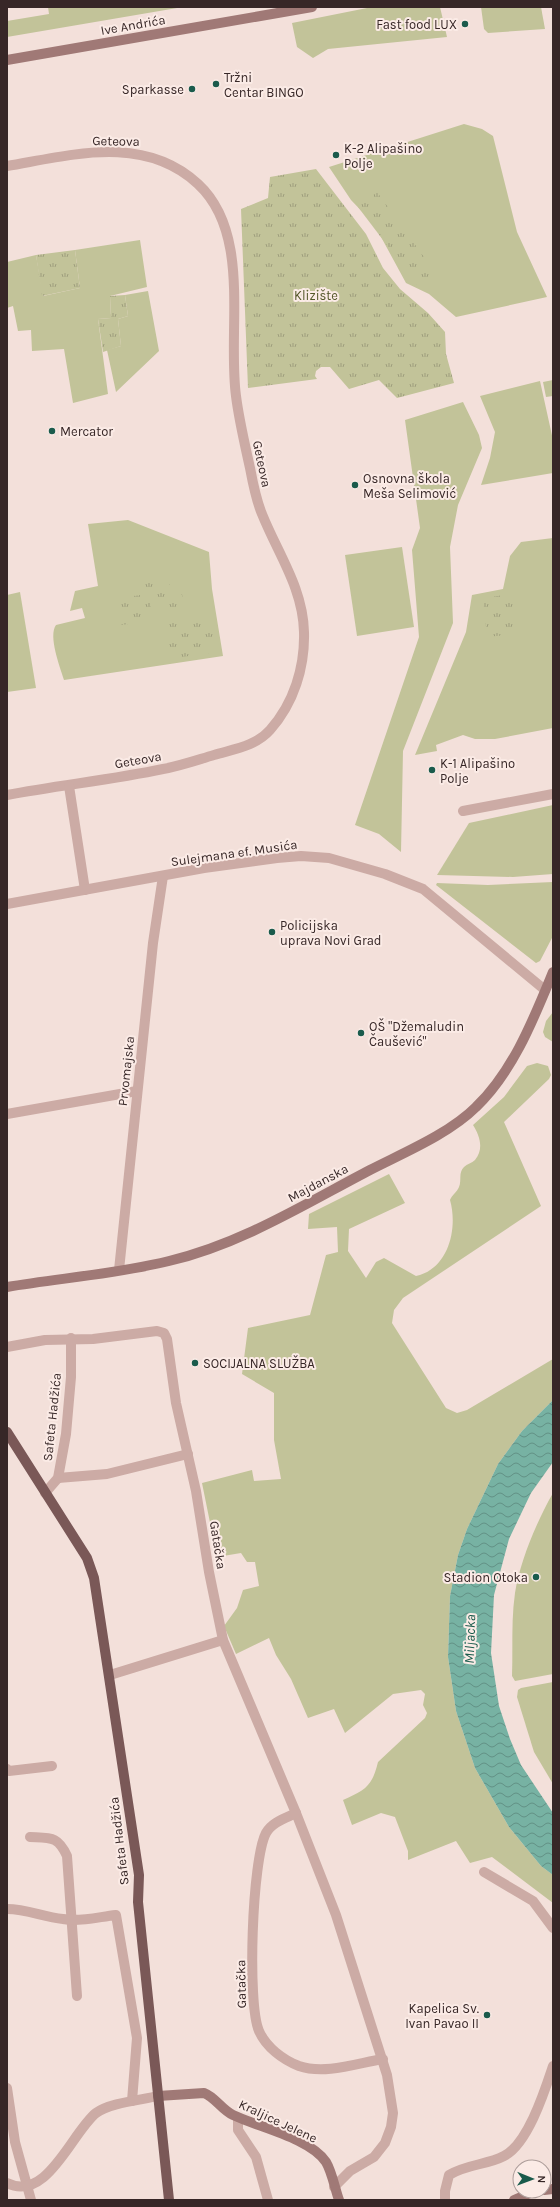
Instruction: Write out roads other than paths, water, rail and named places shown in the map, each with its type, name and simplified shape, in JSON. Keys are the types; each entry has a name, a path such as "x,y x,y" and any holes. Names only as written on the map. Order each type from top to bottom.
{"main road":[{"name":"Safeta Hadžića","path":"7,1432 87,1558 94,1578 110,1675 139,1875 138,1907 169,2200"}],"street":[{"name":"Ive Andrića","path":"7,60 312,7"},
{"name":"Geteova","path":"7,166 96,152 150,155 164,161 198,184 215,204 222,217 230,252 234,286 235,395 243,436 257,502 288,566 299,598 304,632 303,662 298,684 282,714 270,731 254,743 165,769 69,786 10,794"},
{"path":"69,786 85,890"},
{"path":"463,811 553,794"},
{"name":"Sulejmana ef. Musića","path":"7,904 204,868 285,857 329,858 355,864 423,889 546,990"},
{"name":"Prvomajska","path":"119,1270 137,1091 163,876"},
{"name":"Majdanska","path":"7,1287 169,1261 232,1240 305,1205 458,1121 476,1108 492,1090 506,1069 522,1040 553,972"},
{"path":"7,1114 137,1091"},
{"name":"Gatačka","path":"71,1338 93,1339 157,1331 164,1333 167,1339 176,1403 188,1454 223,1640 296,1813 336,1915 383,2059 392,2100 391,2127 385,2143 374,2157 350,2172 334,2187"},
{"path":"7,1347 45,1340 71,1338"},
{"name":"Safeta Hadžića","path":"45,1493 58,1478 68,1413 71,1338"},
{"path":"58,1478 107,1474 188,1454"},
{"path":"110,1675 223,1640"},
{"path":"7,1770 52,1766"},
{"name":"Gatačka","path":"296,1813 275,1823 266,1833 260,1853 256,1885 252,1974 254,2012 259,2031 267,2045 282,2058 299,2066 315,2069 334,2068 383,2059"},
{"path":"30,1837 51,1838 59,1842 64,1850 70,1875 71,1920 76,1964 77,1996"},
{"path":"484,1872 533,1901 553,1928"},
{"path":"7,1909 21,1909 52,1918 71,1920 116,1915 137,2038 132,2101"},
{"path":"445,2200 446,2186 450,2175 461,2168 505,2156 515,2148 526,2131 547,2084 553,2066"},
{"path":"7,2088 15,2142 31,2200"},
{"name":"Kraljice Jelene","path":"158,2096 204,2093 230,2114 284,2135 318,2154 326,2163 339,2200"},
{"path":"7,2183 28,2187 40,2180 71,2146 96,2114 102,2110 132,2101 158,2096"},
{"path":"238,2118 238,2130 256,2157 268,2200"}],"water":[{"name":"Miljacka","path":"553,1400 553,1462 531,1493 509,1539 494,1595 491,1653 499,1706 510,1739 521,1765 553,1813 553,1875 541,1866 509,1827 475,1768 456,1711 448,1657 450,1596 458,1555 467,1529 498,1464 522,1431"}],"place":[{"name":"Fast food LUX","path":"465,24"},
{"name":"Tržni Centar BINGO","path":"216,84"},
{"name":"Sparkasse","path":"192,89"},
{"name":"K-2 Alipašino Polje","path":"336,155"},
{"name":"Mercator","path":"52,431"},
{"name":"Osnovna škola Meša Selimović","path":"355,485"},
{"name":"K-1 Alipašino Polje","path":"432,770"},
{"name":"Policijska uprava Novi Grad","path":"272,932"},
{"name":"OŠ \"Džemaludin Čaušević\"","path":"361,1033"},
{"name":"SOCIJALNA SLUŽBA","path":"195,1363"},
{"name":"Stadion Otoka","path":"536,1577"},
{"name":"Kapelica Sv. Ivan Pavao II","path":"487,2015"}],"park label":[{"name":"Klizište","path":"316,295"}]}
